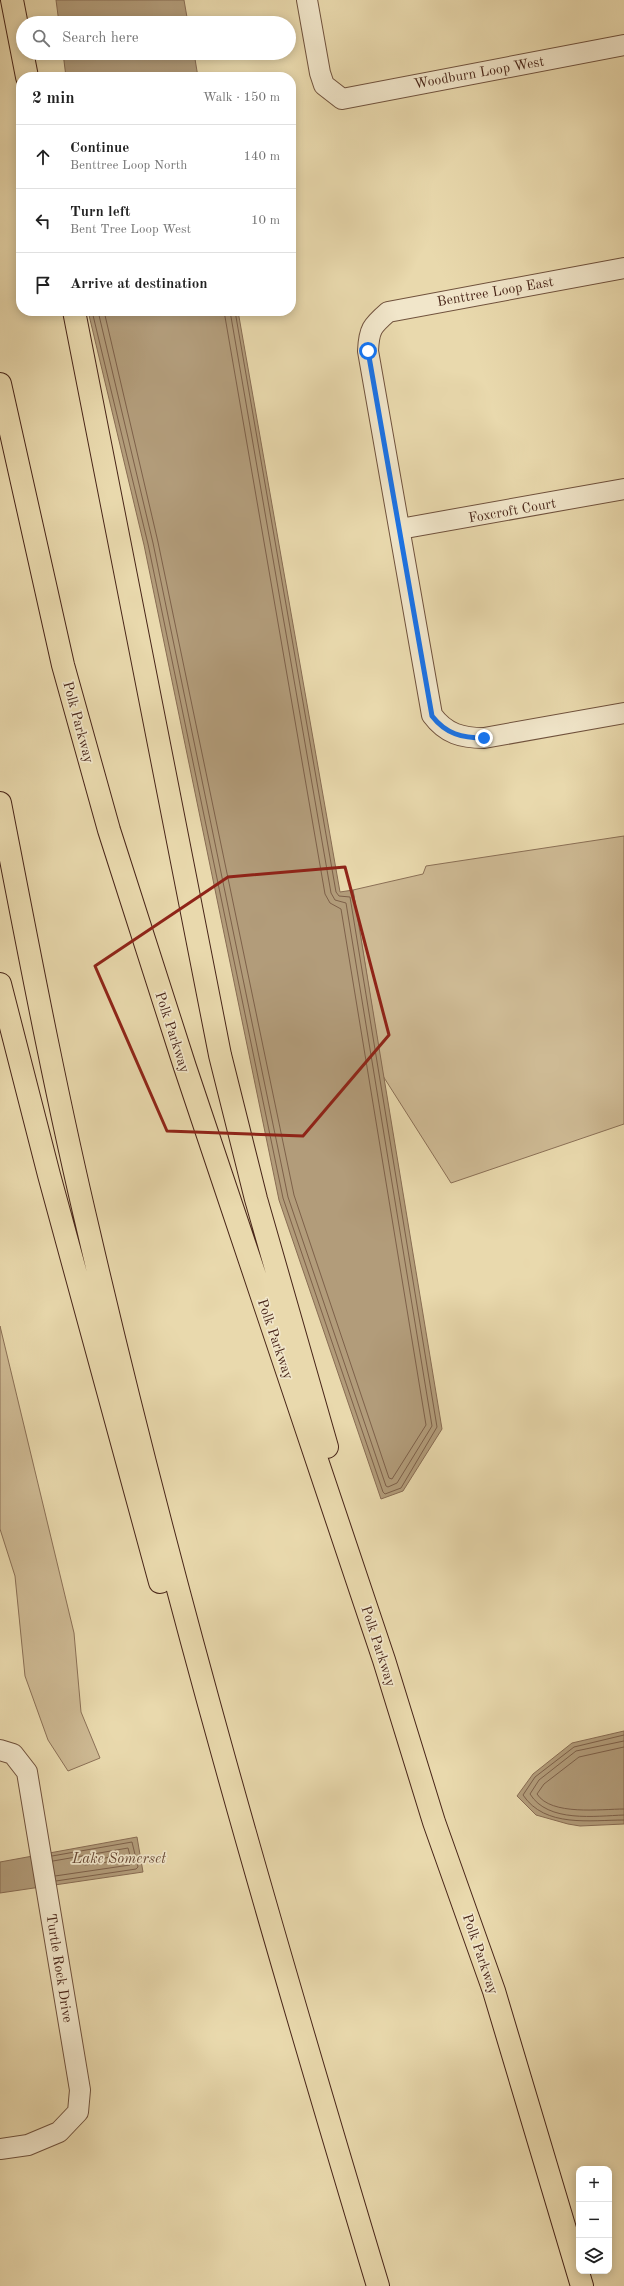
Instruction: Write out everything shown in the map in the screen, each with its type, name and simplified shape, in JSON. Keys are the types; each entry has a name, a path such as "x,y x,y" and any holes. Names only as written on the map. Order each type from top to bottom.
{"highway":[{"path":"12,0 16,21"},
{"path":"24,60 26,72"},
{"path":"75,316 220,1055 256,1198 335,1474 371,1588 384,1660"},
{"name":"Polk Parkway","path":"0,384 63,665 109,830 185,1067 384,1660 434,1822 494,1991 582,2286"},
{"path":"0,803 47,1048 89,1233 144,1460 215,1731 378,2286"},
{"path":"0,984 49,1175 170,1620 215,1731"}],"street":[{"name":"Woodburn Loop West","path":"307,0 320,73 324,85 342,99 624,45"},
{"name":"Benttree Loop East","path":"400,529 368,351 368,335 372,328 388,312 624,268"},
{"name":"Foxcroft Court","path":"400,529 624,489"},
{"path":"400,529 432,716 440,726 448,732 463,738 484,738 624,713"},
{"name":"Turtle Rock Drive","path":"0,1750 13,1754 27,1772 80,2090 78,2112 59,2132 28,2145 0,2149"}],"highlighted area":[{"path":"345,867 389,1035 303,1136 167,1131 95,966 228,877"}],"shaded area":[{"path":"624,836 624,1124 451,1183 383,1076 353,890 423,874 426,866"},
{"path":"0,1326 74,1633 81,1712 100,1758 68,1771 48,1740 25,1676 15,1576 0,1529"}],"water":[{"path":"56,0 184,0 187,16 58,16"},
{"path":"64,60 195,60 197,72 65,72"},
{"path":"89,316 239,316 340,892 353,890 442,1429 403,1491 381,1499 279,1200 144,545"},
{"path":"624,1731 624,1824 580,1826 568,1824 536,1815 517,1796 533,1774 572,1743"},
{"name":"Lake Somerset","path":"137,1837 143,1872 0,1893 0,1862"}],"route":[{"path":"368,351 432,716 440,726 448,732 463,738 484,738"}]}
